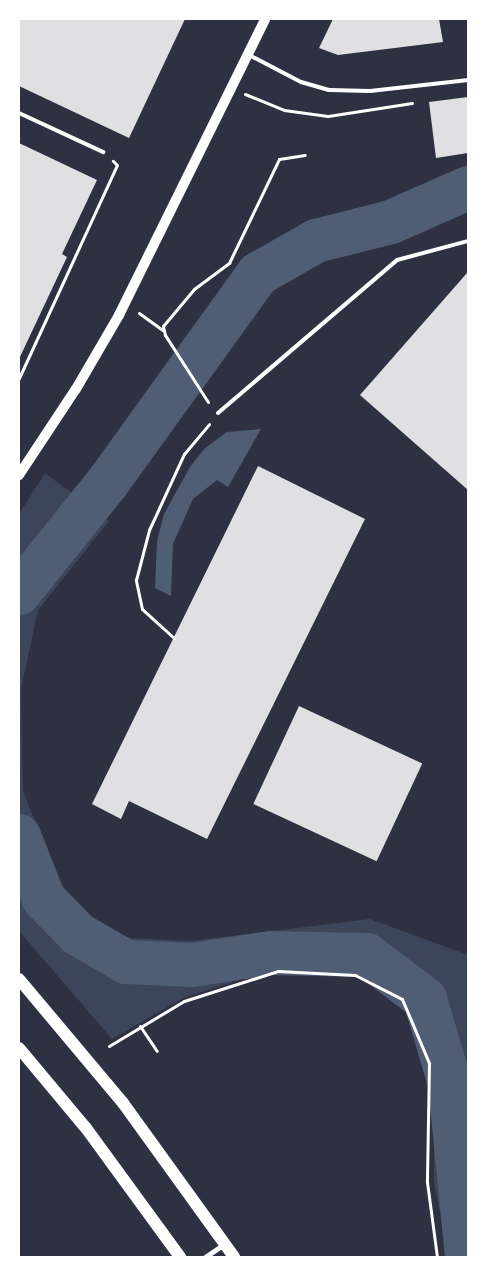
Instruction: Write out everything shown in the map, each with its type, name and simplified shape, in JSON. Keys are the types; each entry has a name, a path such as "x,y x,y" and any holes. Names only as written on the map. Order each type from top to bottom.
{"main road":[{"path":"19,475 107,337 265,19"},
{"path":"19,979 123,1103 234,1257"},
{"path":"19,1048 86,1128 180,1257"}],"street":[{"path":"205,1257 224,1244"}],"lane":[{"path":"247,54 301,82 329,90 370,91 468,80"},
{"path":"19,113 103,152"},
{"path":"218,413 397,260 468,241"}],"path":[{"path":"231,88 284,110 328,116 412,103"},
{"path":"162,330 194,289 228,263 279,159 306,155"},
{"path":"19,378 117,165"},
{"path":"152,320 162,330 208,402"},
{"path":"174,638 142,609 136,580 149,530 184,454 218,413"},
{"path":"109,1046 184,1001 278,971 355,975 402,999 429,1063 427,1182 437,1257"},
{"path":"140,1026 157,1051"}],"shaded area":[{"path":"261,429 228,487 217,480 193,499 173,544 171,596 155,588 157,541 164,514 190,467 205,448 227,432"},
{"path":"45,473 109,521 38,610 21,689 23,791 62,890 89,916 129,938 190,941 370,919 468,955 468,1257 449,1257 434,1183 434,1064 405,996 354,970 276,968 183,998 112,1039 19,931 19,514"}],"building":[{"path":"19,19 185,19 129,138 19,86"},
{"path":"333,19 439,19 443,42 338,55 319,48"},
{"path":"468,97 468,153 436,158 429,102"},
{"path":"19,143 97,180 62,254 67,257 19,359"},
{"path":"468,274 468,490 360,395"},
{"path":"258,466 365,519 207,839 129,801 121,819 92,804"},
{"path":"299,706 422,763 377,861 253,804"}],"waterway":[{"path":"19,593 108,482 258,274 316,241 391,222 468,188"},
{"path":"19,836 44,899 78,934 126,962 192,965 271,953 367,955 425,999 450,1084 467,1257"}]}
